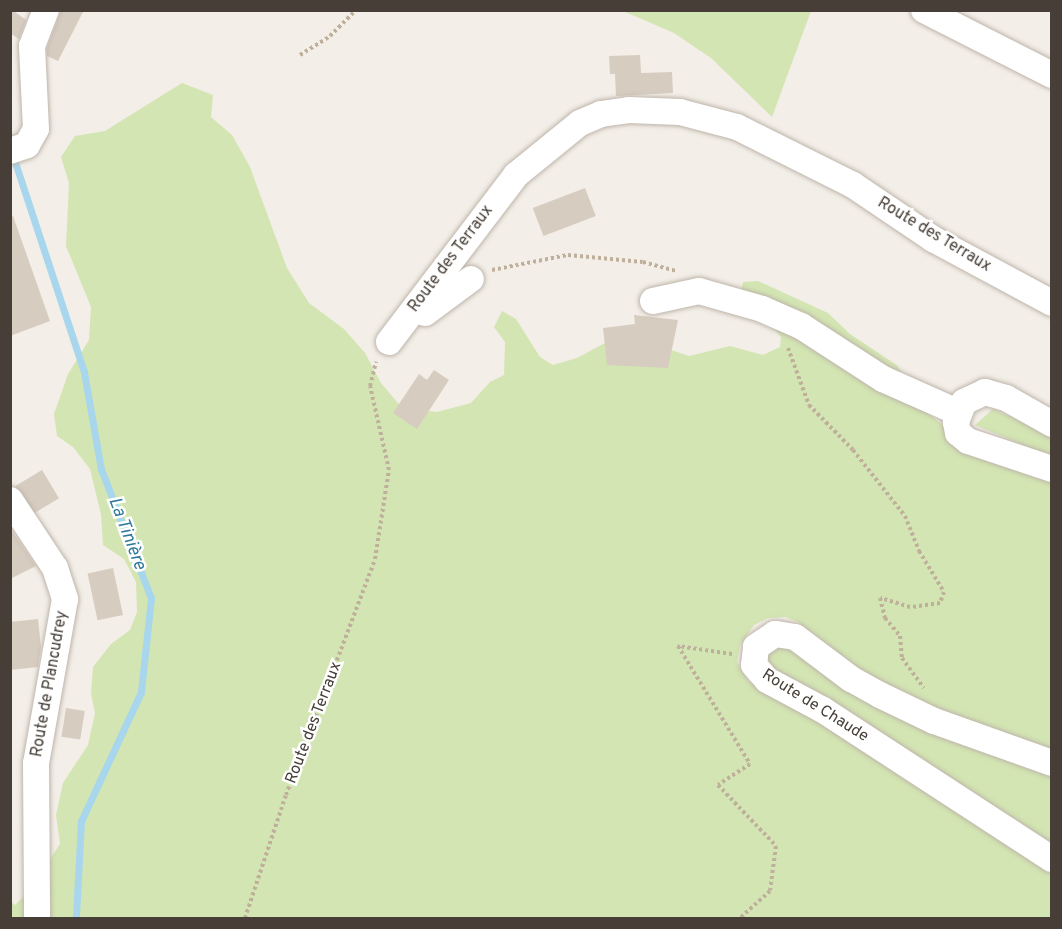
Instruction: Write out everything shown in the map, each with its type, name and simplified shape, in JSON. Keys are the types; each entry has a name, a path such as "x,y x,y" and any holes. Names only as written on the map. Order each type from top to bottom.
{"street":[{"path":"18,148 35,133 38,117 32,46 46,10"},
{"path":"924,10 1052,75"},
{"name":"Route des Terraux","path":"389,342 522,169 580,123 600,114 629,110 680,112 736,128 854,185 933,239 1052,303"},
{"path":"408,316 418,317 471,279"},
{"path":"653,301 699,291 762,309 801,326 883,379 957,412"},
{"path":"1052,424 992,393 971,397 957,412 956,428 968,441 1052,469"},
{"name":"Route de Plancudrey","path":"10,500 52,563 65,599 36,763 37,918"},
{"name":"Route de Chaude","path":"1052,763 934,721 851,679 809,646 788,635 766,638 754,657 755,668 767,680 823,710 1052,859"}],"path":[{"path":"300,55 330,36 356,10"},
{"path":"471,279 498,268 568,255 643,262 689,274"},
{"path":"780,338 788,346 809,405 853,450 905,516 919,551 944,592 940,603 910,607 880,598 885,618 900,636 902,658 934,700 934,721"},
{"name":"Route des Terraux","path":"245,918 286,795 375,559 389,470 370,377 389,342"},
{"path":"740,918 770,891 777,846 718,785 750,764 678,646 754,657"}],"green space":[{"path":"623,11 811,11 772,117 711,58 674,33"},
{"path":"182,83 213,95 211,117 232,135 250,167 287,268 309,303 344,329 365,353 381,383 402,408 437,412 471,403 490,382 504,375 505,342 494,327 502,311 516,319 540,357 553,365 577,358 605,343 656,345 689,356 730,346 763,355 780,347 781,337 741,291 743,282 758,281 828,313 850,334 898,366 918,406 943,425 945,433 1051,476 1051,754 894,693 817,641 798,622 785,617 768,618 754,625 740,645 737,662 748,681 801,708 1051,867 1051,918 11,918 10,901 15,905 28,892 60,844 56,815 63,783 88,745 95,713 91,694 93,667 111,644 130,630 137,612 136,582 124,559 103,545 101,514 90,469 73,447 57,436 54,414 68,374 89,340 91,307 66,246 69,183 61,157 75,136 105,131"},
{"path":"993,409 1051,435 1051,457 975,425"},
{"path":"776,647 787,648 1051,771 1051,849 771,670 765,656"}],"building":[{"path":"12,10 26,20 19,39 10,33"},
{"path":"61,10 84,10 58,61 47,56 47,48"},
{"path":"640,55 641,73 672,72 673,93 616,96 615,74 610,74 609,56"},
{"path":"585,188 596,216 543,236 533,208"},
{"path":"13,216 50,321 10,336 10,217"},
{"path":"634,315 678,320 668,368 607,365 603,328 635,324"},
{"path":"434,370 449,380 417,429 393,413 419,374 427,380"},
{"path":"42,470 59,498 32,514 15,486"},
{"path":"10,528 36,566 10,579"},
{"path":"113,568 123,615 98,620 88,573"},
{"path":"38,619 41,647 38,667 10,670 10,622"},
{"path":"66,708 85,711 80,740 61,737"}],"waterway":[{"name":"La Tinière","path":"13,156 84,372 101,469 151,598 141,692 81,821 76,918"}]}
